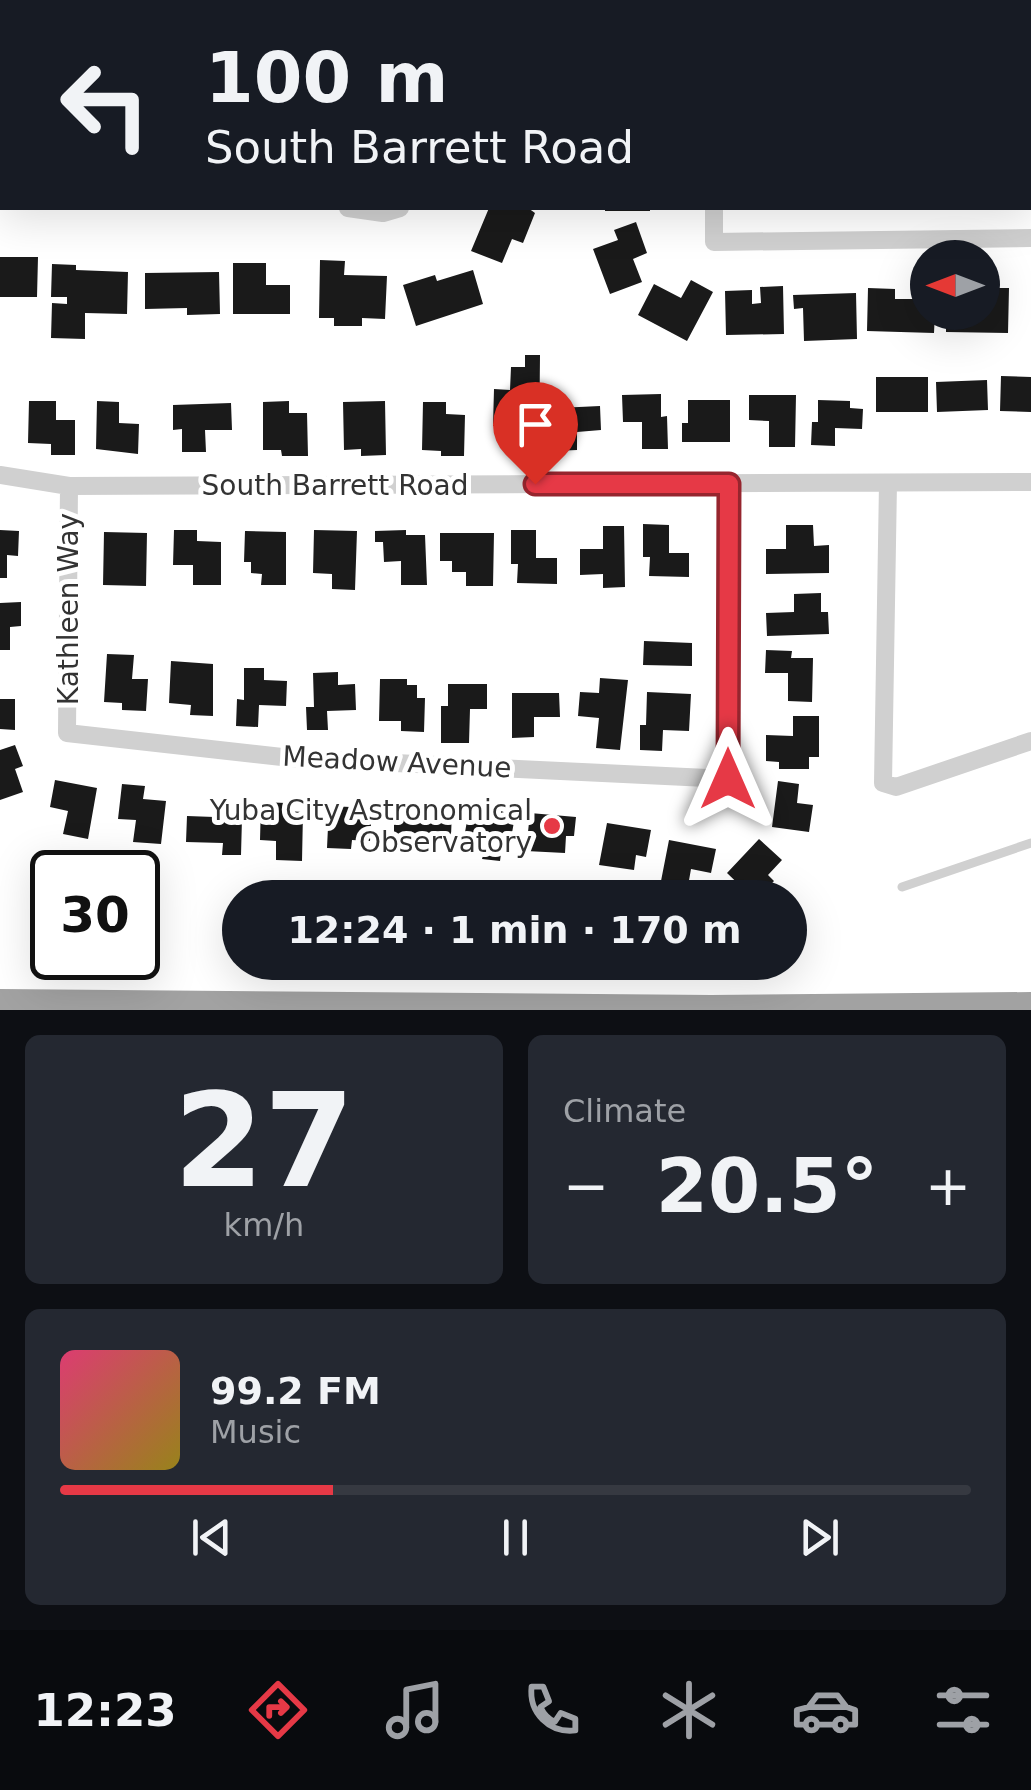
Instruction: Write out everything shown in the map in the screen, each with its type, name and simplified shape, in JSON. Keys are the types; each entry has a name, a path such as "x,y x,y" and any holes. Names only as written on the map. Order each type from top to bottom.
{"highway":[{"path":"0,1003 694,1010 1031,1006"}],"street":[{"path":"359,210 382,214 394,210"},
{"path":"714,210 714,242 1031,238"},
{"name":"South Barrett Road","path":"0,475 68,486 1031,482"},
{"path":"888,483 883,783 896,787 1031,741"},
{"name":"Meadow Avenue","path":"67,732 291,758 728,779 729,484"},
{"name":"Kathleen Way","path":"67,732 68,486"}],"lane":[{"path":"902,887 1031,843"}],"building":[{"path":"488,210 535,213 523,243 512,239 502,263 471,251"},
{"path":"636,222 647,253 633,259 642,282 610,294 593,249 618,240 614,230"},
{"path":"0,257 38,257 37,297 0,297"},
{"path":"320,260 345,261 344,275 387,276 385,319 362,318 362,326 334,326 334,318 319,318"},
{"path":"233,263 266,263 266,285 290,285 290,314 233,314"},
{"path":"52,264 76,265 76,270 128,272 127,314 85,313 85,339 51,338 52,303 67,304 67,297 51,297"},
{"path":"473,270 483,304 416,326 403,285 435,275 437,281"},
{"path":"219,272 220,314 187,315 187,308 145,309 145,273"},
{"path":"691,280 713,292 687,341 638,315 654,284 681,298"},
{"path":"783,286 784,334 726,335 725,291 752,290 752,304 761,303 760,287"},
{"path":"868,288 895,289 895,299 910,299 910,330 934,330 934,333 867,331"},
{"path":"1000,288 1009,288 1008,333 946,332 1000,330"},
{"path":"856,293 857,339 804,341 803,308 794,309 793,295"},
{"path":"525,355 540,355 539,452 512,451 513,426 493,426 494,389 510,390 511,367 525,367"},
{"path":"1001,376 1031,377 1031,412 1000,411"},
{"path":"876,377 928,377 928,412 876,412"},
{"path":"987,380 988,410 937,412 936,382"},
{"path":"661,394 661,417 667,416 668,449 642,449 642,422 623,422 622,395"},
{"path":"749,395 796,395 795,447 769,447 769,421 749,420"},
{"path":"688,400 730,400 730,442 682,442 682,423 688,423"},
{"path":"818,400 850,401 850,408 863,409 862,429 835,428 835,446 811,445 812,422 818,422"},
{"path":"29,401 56,401 56,420 75,420 75,455 51,455 51,444 28,443"},
{"path":"97,401 119,402 119,423 139,424 138,454 96,449"},
{"path":"289,401 289,413 307,413 308,456 282,456 281,450 263,450 263,402"},
{"path":"385,401 386,455 361,456 361,449 344,450 343,402"},
{"path":"423,402 446,402 446,414 465,415 464,456 441,456 441,451 422,450"},
{"path":"231,403 232,430 205,430 206,452 182,452 182,429 173,430 173,405"},
{"path":"600,406 601,430 577,432 577,450 554,451 553,429 559,429 558,408"},
{"path":"643,524 669,525 669,553 689,553 689,577 649,576 650,557 643,557"},
{"path":"786,525 813,525 814,546 829,545 829,573 766,574 766,549 786,549"},
{"path":"603,526 624,526 625,587 603,588 603,574 580,575 580,549 603,549"},
{"path":"0,530 19,531 18,556 7,555 7,578 0,578"},
{"path":"174,530 197,530 197,541 221,542 221,585 193,585 193,565 173,565"},
{"path":"314,530 357,531 355,590 332,589 332,574 313,573"},
{"path":"406,530 406,535 425,535 427,585 401,585 401,561 384,562 383,542 375,542 375,531"},
{"path":"511,530 536,530 536,558 557,558 557,584 517,583 518,564 511,564"},
{"path":"245,531 286,532 286,585 261,585 262,574 251,573 251,562 244,562"},
{"path":"104,532 147,533 146,586 103,585"},
{"path":"440,533 494,533 493,586 466,586 466,572 452,572 452,561 440,561"},
{"path":"821,593 821,612 828,612 829,634 767,636 766,613 794,612 794,594"},
{"path":"21,602 21,626 10,627 10,650 0,650 0,603"},
{"path":"644,641 692,643 692,666 643,665"},
{"path":"766,650 792,651 791,658 813,658 812,702 788,701 788,673 765,673"},
{"path":"107,654 134,655 132,679 148,679 146,711 122,710 122,703 104,702"},
{"path":"171,661 213,664 213,716 190,715 191,705 169,703"},
{"path":"244,668 264,668 264,680 287,681 286,706 259,705 258,727 236,726 237,699 244,700"},
{"path":"338,672 338,685 355,684 356,710 327,711 328,730 307,730 306,707 314,707 313,673"},
{"path":"600,678 628,680 620,750 596,748 599,718 578,716 580,692 599,693"},
{"path":"380,679 407,679 407,685 417,685 417,698 425,698 424,732 401,731 401,721 379,721"},
{"path":"448,684 487,684 487,709 470,709 469,743 441,743 441,706 448,706"},
{"path":"647,692 691,694 689,731 663,730 662,751 640,750"},
{"path":"512,693 559,693 560,717 534,717 534,737 512,738"},
{"path":"0,699 15,699 15,730 0,729"},
{"path":"793,716 819,716 819,757 809,757 809,769 779,769 779,762 766,761 766,735 793,736"},
{"path":"15,745 23,766 15,769 23,792 0,800 0,750"},
{"path":"55,780 97,788 88,839 63,834 68,811 50,807"},
{"path":"778,781 799,784 797,803 813,805 809,832 772,827"},
{"path":"122,784 145,786 143,799 166,801 161,844 133,842 136,820 118,819"},
{"path":"261,802 286,803 286,811 303,812 302,861 276,860 276,841 260,840"},
{"path":"329,806 372,808 370,841 352,840 351,849 327,848"},
{"path":"492,806 516,810 512,833 504,832 500,861 482,859 484,852 462,849 467,821 489,825"},
{"path":"394,810 452,811 451,836 439,836 439,848 410,848 410,838 394,838"},
{"name":"Yuba City Astronomical Observatory","path":"530,813 576,817 574,836 566,836 565,853 526,851"},
{"path":"187,816 242,818 241,855 222,855 223,843 186,842"},
{"path":"607,823 651,830 646,857 636,855 634,870 599,865"},
{"path":"759,839 782,860 768,875 773,880 734,880 727,873"},
{"path":"669,840 716,849 711,873 691,869 689,880 661,880"}],"place":[{"name":"Yuba City Astronomical Observatory","path":"552,826"}],"route":[{"path":"535,484 729,484 728,779"}]}
